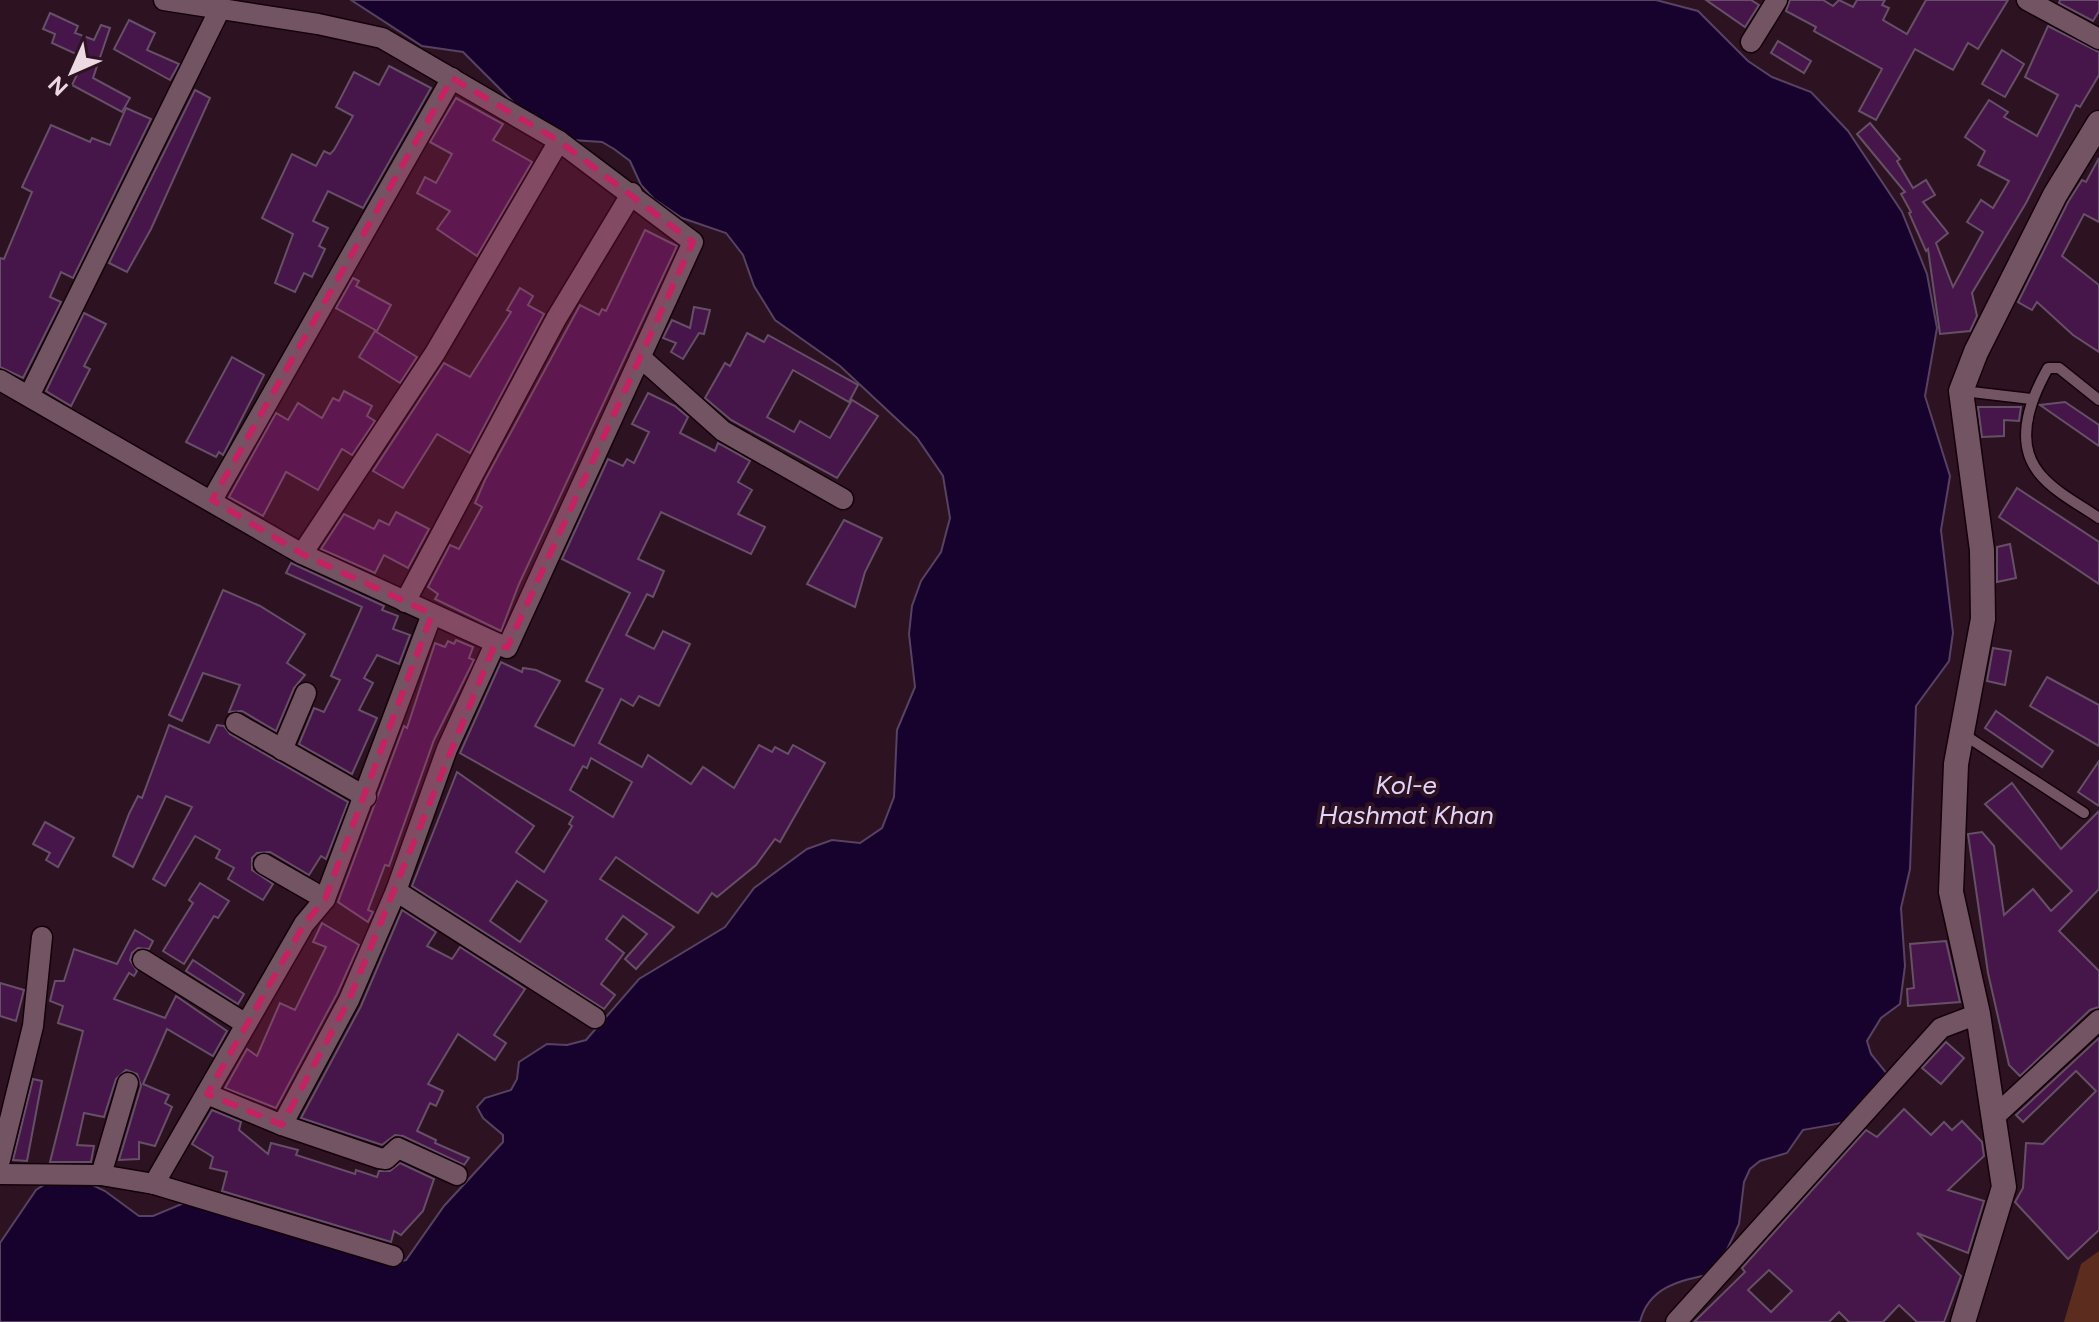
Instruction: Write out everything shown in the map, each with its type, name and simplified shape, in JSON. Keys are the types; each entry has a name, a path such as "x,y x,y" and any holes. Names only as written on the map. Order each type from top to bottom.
{"street":[{"path":"0,380 30,394 302,554 507,648 693,242 632,193 559,141 382,38 318,24 164,0"},
{"path":"1751,42 1777,0"},
{"path":"2027,0 2099,39"},
{"path":"30,394 220,9"},
{"path":"212,500 452,78"},
{"path":"1963,1322 2004,1187 1978,1014 1951,892 1956,764 1983,619 1982,550 1961,391 1976,352 2055,195 2099,123"},
{"path":"302,554 435,353 559,141"},
{"path":"405,602 556,319 632,193"},
{"path":"640,357 723,431 843,499"},
{"path":"154,1184 304,924 325,899 366,797 432,614"},
{"path":"282,1125 349,1000 396,891 447,749 495,644"},
{"path":"282,750 306,693"},
{"path":"236,723 366,797"},
{"path":"264,864 325,899"},
{"path":"396,891 595,1018"},
{"path":"0,1160 33,1026 42,937"},
{"path":"143,960 246,1024"},
{"path":"1676,1322 1941,1028 1978,1014"},
{"path":"1994,1117 2099,1020"},
{"path":"101,1175 128,1083"},
{"path":"207,1094 282,1125 379,1158 386,1159 398,1148 457,1175"},
{"path":"0,1174 101,1175 154,1184 393,1256"}],"lane":[{"path":"2099,400 2053,366 2048,368 2031,399 2025,432 2038,472 2099,518"},
{"path":"1961,391 2031,399"},
{"path":"1961,733 2084,813"}],"highlighted area":[{"path":"452,78 559,141 693,242 507,648 495,644 349,1000 282,1125 207,1094 304,924 325,899 432,614 302,554 212,500"}],"shaded area":[{"path":"2099,1251 2099,1322 2064,1322 2081,1264"}],"water":[{"name":"Kol-e Hashmat Khan","path":"351,0 1656,0 1698,11 1748,61 1772,77 1811,92 1848,131 1902,212 1927,274 1937,328 1925,396 1950,476 1941,530 1953,633 1949,661 1916,706 1910,869 1901,908 1905,966 1900,1004 1881,1018 1867,1041 1871,1054 1888,1075 1871,1103 1847,1121 1803,1130 1787,1153 1760,1161 1750,1169 1744,1182 1739,1224 1716,1273 1680,1282 1659,1292 1644,1310 1640,1322 0,1322 0,1243 36,1190 53,1179 80,1179 105,1191 139,1216 153,1216 184,1203 393,1263 406,1260 444,1206 503,1142 503,1135 483,1118 477,1107 485,1098 511,1090 517,1079 519,1062 547,1044 567,1045 586,1040 639,979 725,927 754,888 807,849 832,840 860,843 882,828 894,797 897,730 915,687 909,634 912,606 921,581 941,552 950,518 943,476 917,438 840,366 775,320 754,286 743,255 726,233 682,218 654,199 641,185 630,161 614,149 602,142 572,140 524,113 463,52 422,46"}],"building":[{"path":"1706,0 1751,0 1759,5 1745,27"},
{"path":"1790,0 1823,0 1833,6 1839,0 1853,7 1857,0 1885,0 1882,5 1889,8 1883,20 1907,34 1926,0 2008,0 1978,49 1968,43 1953,70 1915,49 1876,120 1859,111 1882,69 1814,31 1816,27 1786,11"},
{"path":"2060,0 2099,0 2099,11 2093,21 2059,3"},
{"path":"50,13 78,26 75,33 94,40 101,25 110,28 93,78 130,98 122,112 72,85 85,58 52,43 55,34 43,29"},
{"path":"129,20 155,33 147,50 179,64 170,80 114,49"},
{"path":"2048,26 2099,52 2099,75 2080,107 2076,105 2026,203 1972,293 1977,316 1970,331 1940,334 1928,249 1926,251 1901,194 1905,192 1857,134 1870,123 1900,159 1897,161 1913,188 1926,180 1935,195 1923,202 1948,233 1936,243 1953,287 1983,232 1967,222 1981,200 1993,208 2009,181 1978,165 1985,151 1965,137 1989,100 2008,112 2004,117 2037,136 2058,95 2025,77"},
{"path":"1778,41 1811,61 1804,73 1771,53"},
{"path":"2002,50 2024,64 2005,97 1982,84"},
{"path":"389,66 431,88 363,208 328,191 313,221 328,228 319,246 325,249 312,277 304,273 295,292 275,283 293,234 262,218 292,154 316,166 324,151 330,154 353,116 336,107 354,72 379,85"},
{"path":"195,90 210,98 151,229 127,272 109,263"},
{"path":"456,98 503,124 493,140 532,162 477,256 437,229 450,211 417,193 425,177 436,183 452,154 430,142"},
{"path":"126,108 151,119 73,278 61,272 50,297 61,302 23,378 0,367 0,258 4,259 32,192 22,187 51,125 90,142 92,138 110,145"},
{"path":"2099,158 2099,222 2084,214 2062,256 2099,285 2099,352 2073,335 2037,302 2032,310 2018,302 2068,202 2082,180 2086,182"},
{"path":"645,230 677,246 519,584 501,631 435,599 438,594 428,587 450,545 459,549 482,507 475,503 485,480 580,305 599,315 602,309 606,311"},
{"path":"353,278 359,281 356,286 391,305 377,331 336,308"},
{"path":"520,288 533,296 528,305 544,314 470,453 437,434 403,488 373,471 444,363 470,377 511,312 507,310"},
{"path":"694,307 710,310 704,334 699,333 683,359 671,352 676,343 663,338 672,320 690,328"},
{"path":"84,313 106,324 84,366 90,369 71,406 46,391"},
{"path":"375,331 417,357 400,383 359,357"},
{"path":"747,333 764,342 768,335 858,385 849,402 793,370 767,417 794,432 800,421 830,438 852,400 878,416 837,478 731,420 705,398 725,363 730,366"},
{"path":"232,357 264,375 223,455 219,452 216,457 186,442"},
{"path":"344,391 372,406 367,416 375,421 352,455 342,449 318,490 286,472 263,516 229,497 276,413 288,420 298,403 322,418 333,398 339,401"},
{"path":"648,393 675,406 688,417 680,433 715,451 718,443 750,461 738,482 752,490 738,514 765,527 751,554 661,512 638,559 664,571 653,597 647,594 626,635 654,649 663,631 690,644 659,706 639,696 633,706 621,699 599,743 642,767 648,755 691,784 703,767 734,788 759,745 772,752 775,747 788,754 793,745 825,763 780,842 775,839 756,865 717,897 712,893 698,913 616,857 600,879 674,927 636,969 625,959 647,934 623,916 606,939 624,953 601,984 615,995 604,1009 412,886 457,772 534,826 516,852 544,872 572,826 569,824 573,817 460,753 501,662 522,672 523,668 536,670 560,681 535,726 574,746 603,689 586,681 630,593 562,559 608,459 623,466 627,459 634,463 649,432 632,424","holes":["591,758 632,782 613,817 570,790","517,881 547,901 520,942 490,921"]},
{"path":"2065,402 2099,425 2099,446 2040,405"},
{"path":"1978,407 2021,407 2019,421 2004,420 2004,436 1982,437"},
{"path":"2017,488 2099,542 2099,584 1999,517"},
{"path":"396,512 429,529 408,568 384,555 375,573 321,549 344,514 374,529 379,520 389,525"},
{"path":"844,520 882,538 865,572 855,607 807,584"},
{"path":"2010,544 2016,578 1997,582 1997,547"},
{"path":"291,563 384,606 382,610 398,616 393,629 410,635 399,664 377,655 364,678 373,683 359,710 377,718 352,774 299,744 314,708 324,712 340,680 331,676 362,607 286,573"},
{"path":"223,590 260,606 305,634 287,663 305,675 294,688 276,731 242,711 229,712 240,685 203,673 182,721 169,715"},
{"path":"456,640 473,647 469,658 474,660 434,740 389,866 385,865 368,910 373,912 368,922 338,902 404,726 407,728 435,643 445,647 448,641 454,644"},
{"path":"1993,648 2011,651 2005,685 1987,681"},
{"path":"2047,677 2099,705 2099,746 2030,706"},
{"path":"1996,711 2053,751 2042,767 1985,728"},
{"path":"169,725 209,743 217,725 224,726 230,734 348,802 326,859 321,856 309,875 270,852 257,853 252,858 252,870 273,884 263,900 228,879 234,868 216,858 220,850 195,836 165,886 153,879 192,807 166,796 133,867 113,856 138,796 142,798"},
{"path":"2099,761 2099,806 2078,792"},
{"path":"2012,783 2061,849 2099,811 2099,889 2059,931 2099,971 2099,1007 2090,1010 2020,1076 2009,1065 1988,973 1968,834 1982,832 1994,846 2004,915 2033,889 2051,911 2072,891 1985,804"},
{"path":"45,822 74,838 58,867 46,860 50,853 33,844"},
{"path":"200,883 229,901 218,918 214,916 184,964 163,951 193,903 189,900"},
{"path":"402,910 436,932 427,946 452,959 460,947 525,989 494,1035 506,1043 495,1060 458,1034 428,1084 443,1091 436,1106 430,1103 417,1131 469,1158 464,1165 403,1136 395,1135 382,1145 301,1118 361,1006"},
{"path":"322,923 359,945 337,994 276,1108 225,1088 247,1049 257,1056 280,1003 295,1010 326,947 313,942"},
{"path":"135,930 153,941 149,949 138,948 132,953 130,960 137,971 134,976 129,973 114,999 165,1018 176,996 227,1031 213,1056 167,1029 143,1084 169,1095 165,1103 172,1107 155,1146 139,1142 139,1159 119,1160 141,1086 137,1074 126,1070 116,1079 104,1117 84,1113 77,1145 94,1146 91,1162 50,1162 83,1031 58,1023 63,1006 50,1001 55,981 64,981 74,949 117,964"},
{"path":"1946,941 1960,1002 1908,1006 1907,989 1914,988 1910,944"},
{"path":"193,960 244,994 238,1004 186,971"},
{"path":"0,983 24,990 16,1021 0,1016"},
{"path":"2099,1038 2099,1230 2068,1259 2015,1202 2023,1188 2026,1143 2043,1144 2096,1091 2076,1071 2023,1122 2016,1115"},
{"path":"1946,1042 1964,1058 1941,1084 1922,1068"},
{"path":"33,1079 42,1081 27,1161 13,1160"},
{"path":"1904,1109 1931,1135 1944,1122 1952,1130 1962,1121 1982,1142 1984,1156 1948,1190 1984,1201 1968,1253 1917,1233 1961,1276 1944,1322 1917,1322 1899,1305 1883,1322 1849,1322 1839,1312 1829,1322 1694,1322 1745,1272 1742,1268 1866,1130 1877,1137","holes":["1769,1270 1792,1291 1771,1312 1748,1290"]},
{"path":"212,1110 241,1122 239,1130 268,1154 271,1143 298,1150 296,1155 355,1174 356,1170 377,1177 379,1171 390,1171 400,1163 434,1179 423,1211 401,1235 394,1231 391,1242 222,1191 227,1172 210,1168 213,1157 192,1144"}]}
